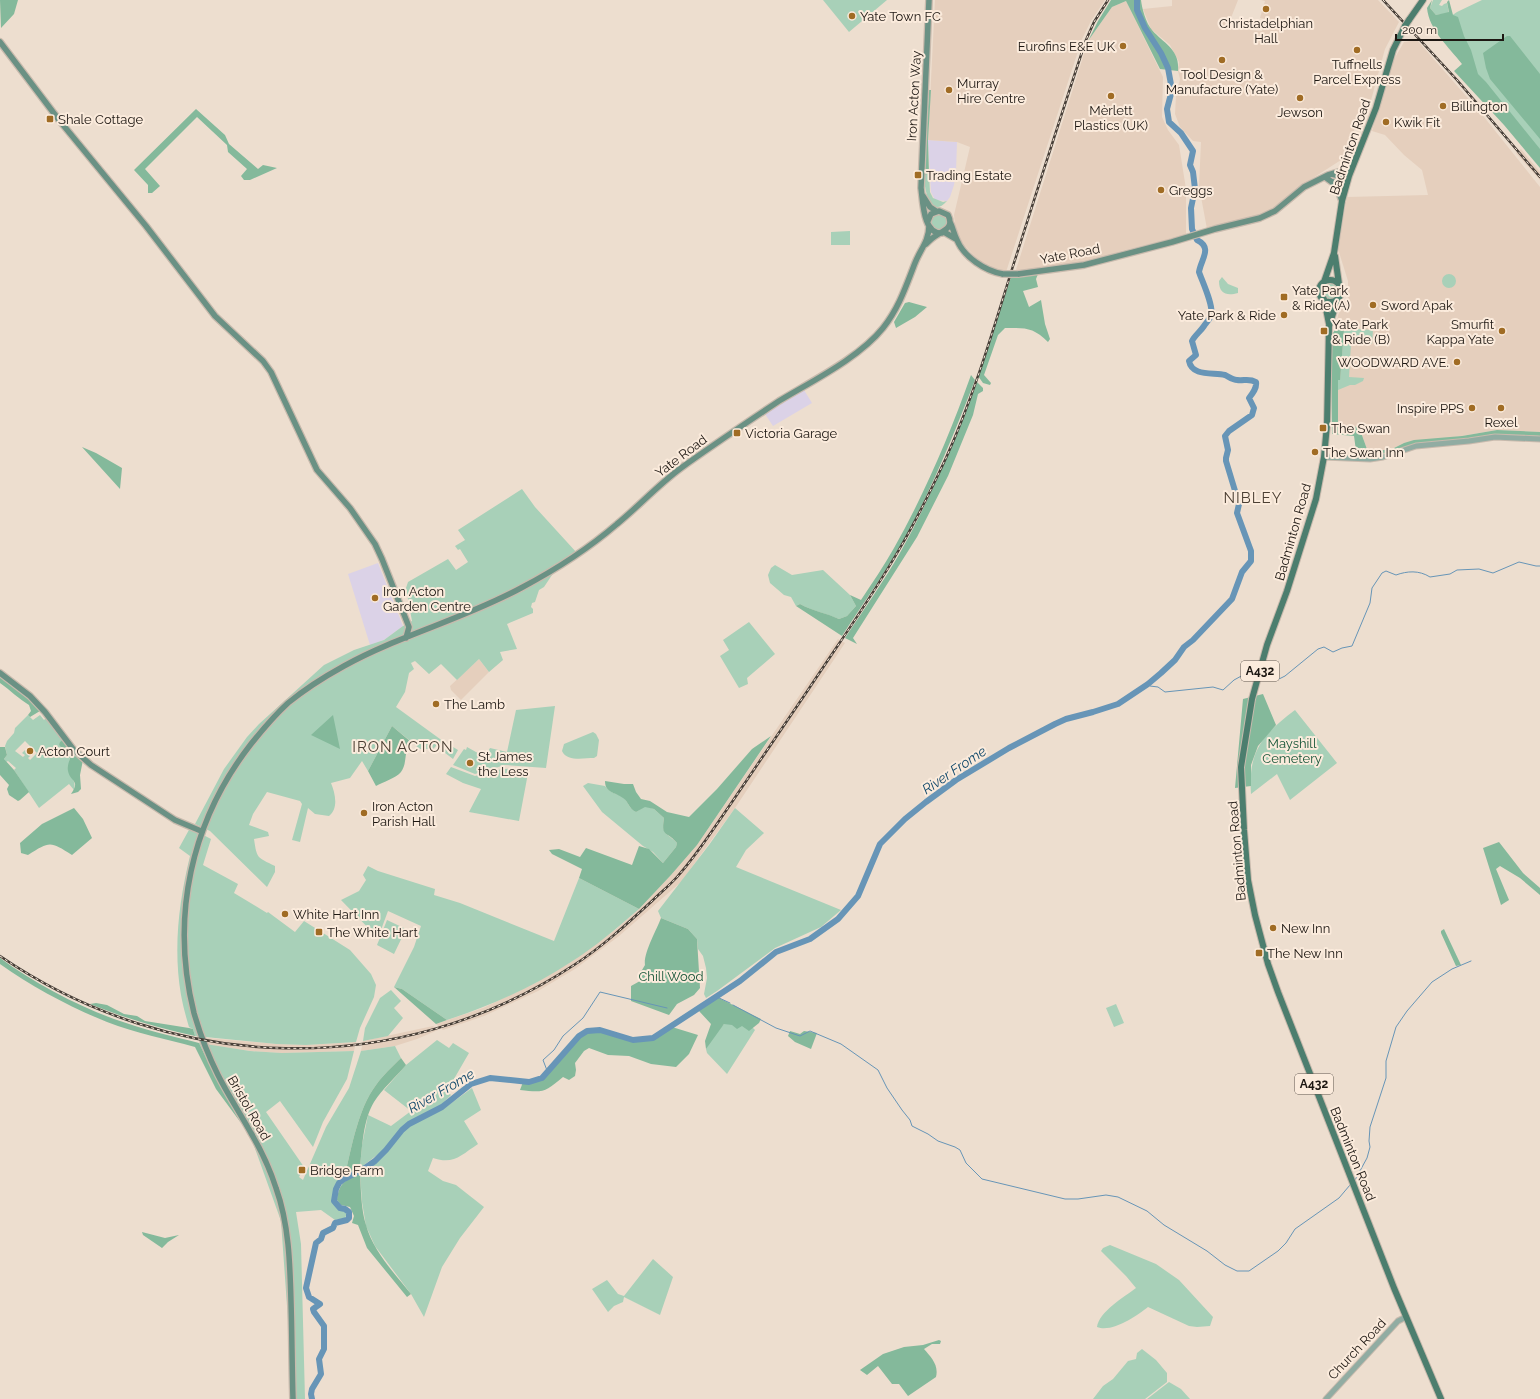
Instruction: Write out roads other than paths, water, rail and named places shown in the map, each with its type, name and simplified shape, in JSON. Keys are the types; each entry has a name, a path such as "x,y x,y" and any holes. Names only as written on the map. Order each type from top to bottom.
{"main road":[{"name":"Iron Acton Way","path":"928,224 923,205 921,177 930,0"},
{"name":"Badminton Road","path":"1324,282 1334,253 1342,201 1354,160 1376,108 1393,50 1404,27 1423,0"},
{"path":"0,42 59,120 146,226 216,316 263,361 271,372 317,470 350,508 375,544 409,627 406,638"},
{"name":"Yate Road","path":"950,222 956,239 964,250 974,260 992,271 1003,274 1018,274 1084,265 1269,215 1281,207 1304,187 1319,179 1345,170 1354,160"},
{"path":"1332,174 1346,179 1347,182"},
{"path":"1325,177 1333,182 1339,190 1342,201"},
{"path":"1333,182 1347,182"},
{"path":"922,194 930,207 936,211 948,215 950,222 948,229 943,232 935,232 928,224 930,214 936,211"},
{"name":"Yate Road","path":"201,831 220,790 241,757 259,734 288,704 313,685 342,667 380,648 481,608 520,589 557,568 615,526 681,468 749,421 865,346 883,328 894,314 903,296 916,262 925,245 928,235 928,224"},
{"name":"Yate Road","path":"925,245 934,236 943,232 956,239"},
{"name":"Badminton Road","path":"1334,253 1339,284"},
{"path":"1333,280 1339,284 1341,292 1338,298 1331,301 1324,299 1320,292 1321,286 1324,282 1333,280"},
{"name":"Badminton Road","path":"1329,326 1338,298"},
{"name":"Badminton Road","path":"1324,299 1329,326 1327,425 1324,457 1311,519 1267,645 1252,699 1241,767 1248,880 1255,915 1268,964 1278,992 1394,1288 1441,1399"},
{"path":"0,673 30,696 45,712 73,749 91,764 175,820 201,831"},
{"name":"Bristol Road","path":"201,831 192,868 185,918 185,947 189,990 201,1036 209,1057 218,1076 258,1145 277,1190 288,1248 293,1399"}],"street":[{"path":"1324,457 1370,459 1383,457 1416,446 1495,437 1540,439"},
{"name":"Church Road","path":"1326,1399 1395,1324 1406,1316"}],"waterway":[{"name":"River Frome","path":"312,1399 312,1389 321,1374 319,1359 324,1349 324,1326 313,1309 320,1304 309,1297 306,1288 316,1243 321,1239 323,1233 333,1228 335,1223 347,1220 349,1218 349,1212 340,1208 334,1201 336,1189 339,1183 375,1161 409,1124 442,1107 471,1084 490,1078 529,1082 542,1078 579,1036 587,1031 600,1030 633,1040 653,1038 740,981 776,952 810,939 838,919 858,896 880,844 905,819 926,802 956,780 1009,748 1055,724 1066,719 1118,704 1148,684 1161,673 1175,660 1184,647 1193,640 1232,599 1242,572 1251,561 1251,551 1237,513 1239,504 1226,461 1228,450 1225,436 1229,431 1252,415 1254,408 1249,398 1255,388 1256,382 1249,380 1236,380 1220,374 1199,372 1194,370 1189,361 1196,355 1192,341 1211,315 1211,306 1199,272 1205,250 1202,243 1197,240 1192,229 1191,208 1195,189 1193,172 1190,165 1193,151 1181,133 1169,122 1167,109 1172,90 1168,68 1161,53 1145,28 1137,10 1137,0"},
{"path":"1264,679 1279,679 1285,676 1318,649 1324,647 1333,652 1352,646 1370,603 1372,588 1382,573 1386,571 1396,575 1417,572 1430,577 1450,574 1457,570 1479,569 1493,573 1519,562 1540,566"},
{"path":"1148,684 1150,686 1158,687 1165,692 1213,687 1223,690 1234,680 1245,674"},
{"path":"1355,1180 1367,1158 1370,1147 1370,1127 1386,1078 1386,1061 1396,1027 1407,1011 1432,982 1452,969 1471,961"},
{"path":"548,1073 543,1060 554,1050 563,1036 583,1018 600,992 667,1008"},
{"path":"717,997 730,1003"},
{"path":"733,1005 776,1028 800,1036 810,1031 841,1044 878,1070 887,1088 910,1120 912,1126 938,1141 960,1150 966,1163 982,1179 1065,1199 1078,1199 1106,1195 1118,1197 1147,1211 1164,1225 1207,1251 1225,1265 1237,1271 1249,1271 1278,1251 1286,1243 1295,1229 1339,1198 1350,1185"}],"railway":[{"path":"0,956 67,995 138,1024 211,1041 286,1048 360,1044 434,1029 506,1003 574,965 624,927 674,880 692,860 867,602 918,515 946,458 974,387 1086,40 1094,22 1108,0"},
{"path":"1383,0 1457,80 1540,177"}],"place":[{"name":"Christadelphian Hall","path":"1266,9"},
{"name":"Yate Town FC","path":"852,16"},
{"name":"Eurofins E&E UK","path":"1123,46"},
{"name":"Tuffnells Parcel Express","path":"1357,50"},
{"name":"Tool Design & Manufacture (Yate)","path":"1222,60"},
{"name":"Murray Hire Centre","path":"949,90"},
{"name":"Mèrlett Plastics (UK)","path":"1111,96"},
{"name":"Jewson","path":"1300,98"},
{"name":"Billington","path":"1443,106"},
{"name":"Shale Cottage","path":"50,119"},
{"name":"Kwik Fit","path":"1386,122"},
{"name":"Trading Estate","path":"918,175"},
{"name":"Greggs","path":"1161,190"},
{"name":"Yate Park & Ride (A)","path":"1284,297"},
{"name":"Sword Apak","path":"1373,305"},
{"name":"Yate Park & Ride","path":"1284,315"},
{"name":"Yate Park & Ride (B)","path":"1324,331"},
{"name":"Smurfit Kappa Yate","path":"1502,331"},
{"name":"WOODWARD AVE.","path":"1457,362"},
{"name":"Inspire PPS","path":"1472,408"},
{"name":"Rexel","path":"1501,408"},
{"name":"The Swan","path":"1323,428"},
{"name":"Victoria Garage","path":"737,433"},
{"name":"The Swan Inn","path":"1315,452"},
{"name":"Iron Acton Garden Centre","path":"375,598"},
{"name":"The Lamb","path":"436,704"},
{"name":"Acton Court","path":"30,751"},
{"name":"St James the Less","path":"470,763"},
{"name":"Iron Acton Parish Hall","path":"364,813"},
{"name":"White Hart Inn","path":"285,914"},
{"name":"New Inn","path":"1273,928"},
{"name":"The White Hart","path":"319,932"},
{"name":"The New Inn","path":"1259,953"},
{"name":"Bridge Farm","path":"302,1170"}],"district":[{"name":"NIBLEY","path":"1253,498"},
{"name":"IRON ACTON","path":"403,747"}],"park label":[{"name":"Mayshill Cemetery","path":"1292,750"},
{"name":"Chill Wood","path":"671,976"}]}
